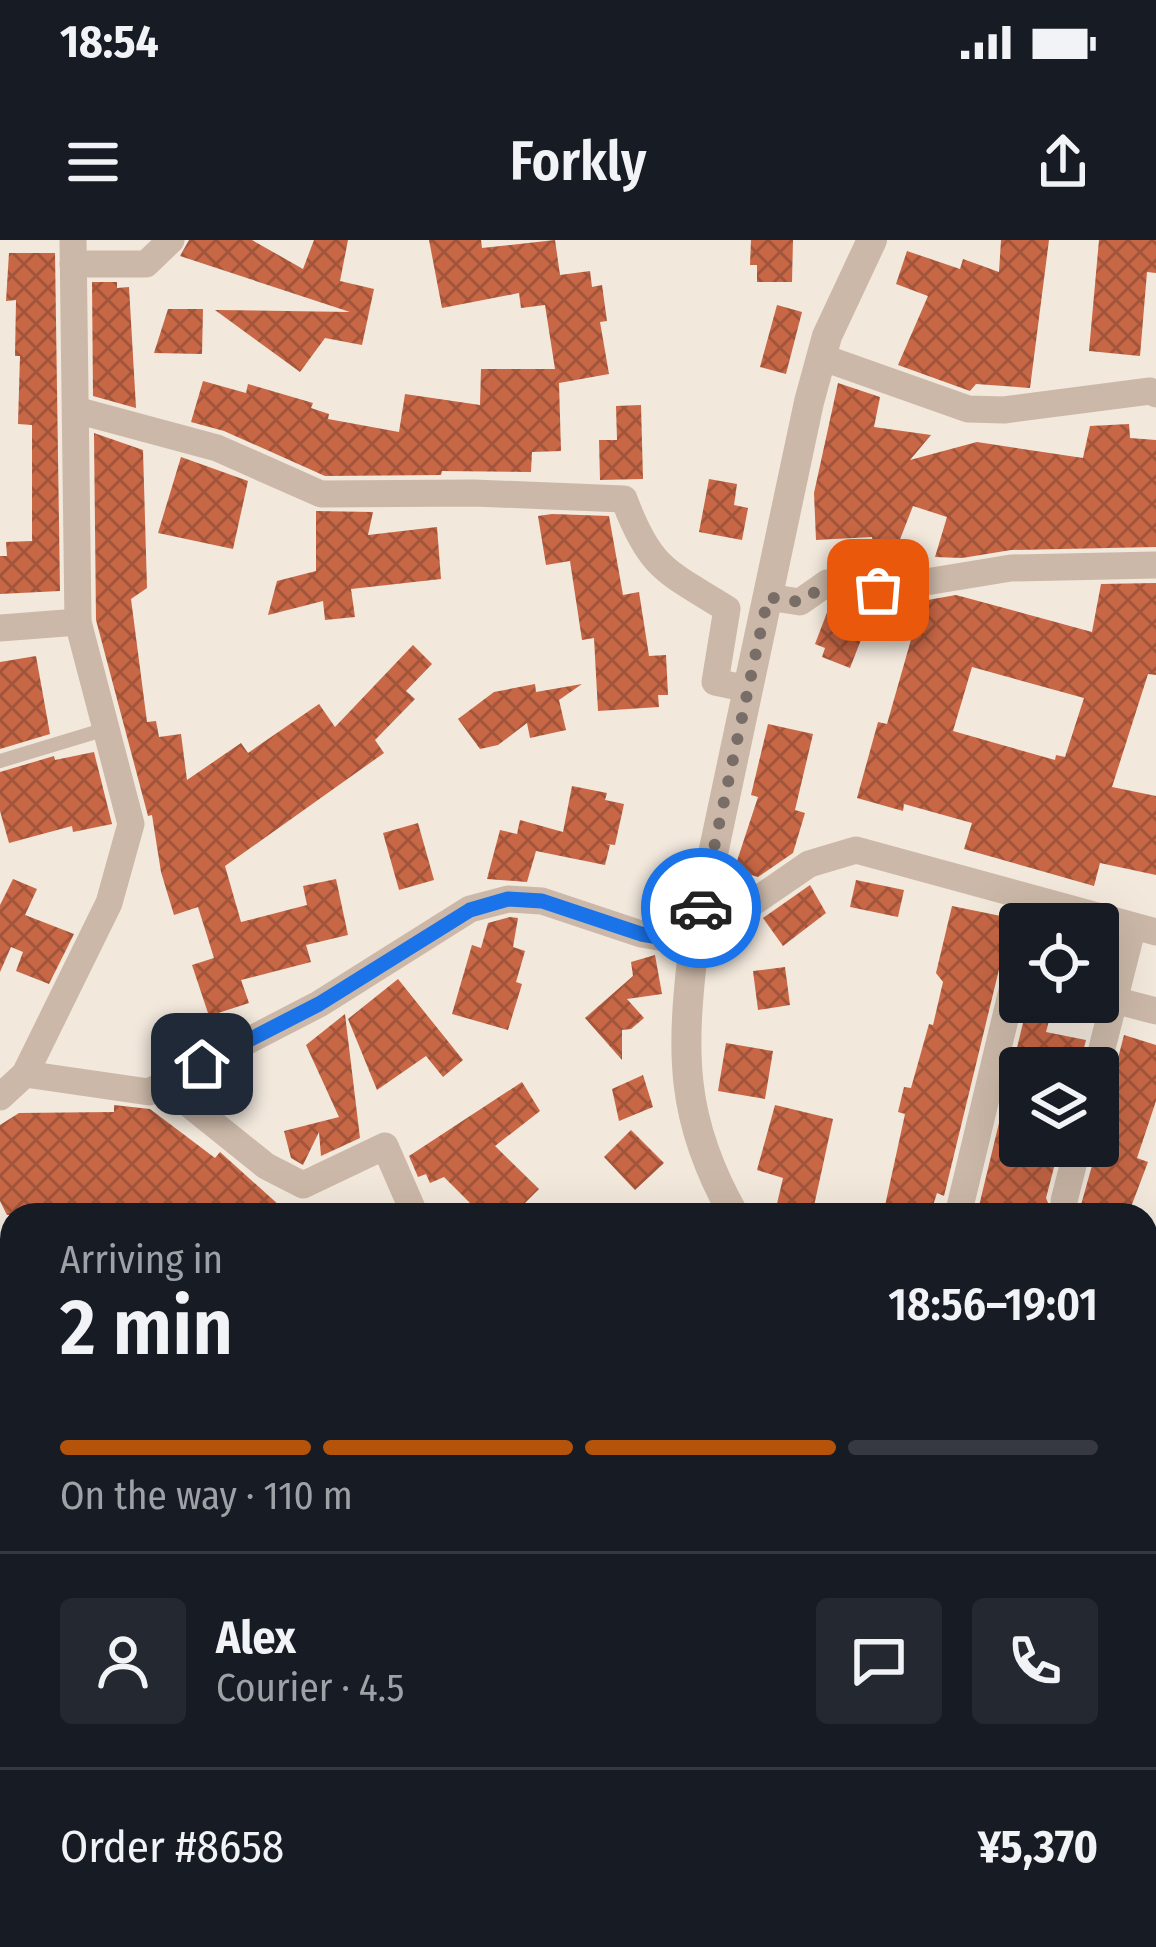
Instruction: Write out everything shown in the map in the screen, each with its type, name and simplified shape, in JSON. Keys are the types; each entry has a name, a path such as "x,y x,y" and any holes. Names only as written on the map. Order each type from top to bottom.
{"street":[{"path":"0,1096 25,1074 109,903 131,824 78,622 73,252 146,264 172,240"},
{"path":"727,1203 710,1173 690,1103 683,1032 694,943 821,357 872,240"},
{"path":"821,357 968,410 1156,394"},
{"path":"76,410 218,448 322,494 625,499 641,543 664,570 727,609 715,682 748,689"},
{"path":"768,597 800,602 827,584 878,590 1011,568 1156,565"},
{"path":"0,628 78,622"},
{"path":"25,1074 149,1092 319,1004 470,910 508,899 542,901 641,934 694,943 808,864 856,850 1008,903"},
{"path":"1119,988 1144,929"},
{"path":"1119,1001 1156,1011"},
{"path":"961,1203 1004,1023"},
{"path":"164,1084 266,1166 303,1185 385,1146 410,1203"},
{"path":"1064,1202 1073,1167"}],"lane":[{"path":"0,761 106,729"}],"building":[{"path":"189,240 252,240 303,269 314,240 348,240 340,281 374,289 362,345 325,338 300,372 215,310 350,312 180,256"},
{"path":"429,240 481,240 482,248 555,240 560,275 590,271 592,287 602,285 607,321 600,322 609,374 559,383 561,451 532,452 531,472 325,476 224,431 191,422 203,381 246,393 248,384 313,403 311,408 329,414 328,419 399,432 405,394 480,405 481,369 555,369 545,305 521,308 519,293 442,308"},
{"path":"751,240 793,240 792,282 757,282 757,265 750,265"},
{"path":"1001,240 1049,240 1030,388 976,384 970,391 898,365 928,296 896,284 907,251 960,269 963,259 999,272"},
{"path":"1099,240 1156,240 1156,273 1147,272 1140,356 1089,351"},
{"path":"9,253 55,253 60,591 0,594 0,556 7,556 6,542 32,541 32,425 18,424 20,356 15,356 16,300 6,301"},
{"path":"92,282 129,287 136,408 93,396"},
{"path":"777,305 802,312 786,374 760,367"},
{"path":"168,309 203,309 202,354 154,353"},
{"path":"838,383 880,397 874,427 931,435 910,460 977,442 1083,458 1090,426 1129,424 1130,438 1156,440 1156,547 935,557 947,517 913,506 888,570 877,572 872,537 816,540 814,493"},
{"path":"641,405 643,479 600,480 599,440 617,440 616,406"},
{"path":"94,433 143,450 147,588 131,599 147,722 156,721 159,737 181,734 187,780 241,743 248,753 319,704 335,727 413,645 432,664 406,691 415,699 375,740 384,753 225,866 241,922 307,905 303,886 336,879 348,935 306,945 311,962 241,980 249,1003 209,1016 192,965 214,958 198,907 174,915 152,815 148,816 96,620"},
{"path":"181,457 248,481 233,549 158,533"},
{"path":"709,479 737,484 734,505 748,508 742,540 699,532"},
{"path":"316,511 373,512 368,535 437,527 441,579 351,589 355,617 325,620 323,601 268,615 277,581 316,571"},
{"path":"538,516 609,516 623,595 639,592 649,656 666,655 668,695 658,695 659,707 598,711 594,638 582,640 570,561 546,565"},
{"path":"1156,583 1156,675 1148,674 1112,787 1156,796 1156,875 1100,863 1094,886 964,849 972,823 904,804 903,811 857,798 878,722 887,724 922,601 956,595 1092,632 1101,584","holes":["972,667 1084,698 1065,757 1056,755 1055,760 953,731"]},
{"path":"831,602 873,609 850,668 822,657 825,648 815,644"},
{"path":"36,656 50,734 0,749 0,662"},
{"path":"535,684 536,692 582,684 559,700 566,730 530,738 527,723 498,745 480,749 458,719 494,692"},
{"path":"768,724 813,734 795,810 805,813 793,853 758,877 734,870 758,797 751,795"},
{"path":"94,752 112,824 73,832 72,826 9,843 0,811 0,772 54,756 55,760"},
{"path":"572,786 607,793 605,800 624,804 615,845 606,844 610,845 605,865 536,851 527,882 487,879 500,830 517,834 520,820 563,832"},
{"path":"418,823 434,880 399,890 383,833"},
{"path":"13,879 37,889 25,915 74,934 49,984 16,971 23,952 11,947 0,972 0,905"},
{"path":"856,880 904,890 898,917 850,907"},
{"path":"810,885 826,913 783,946 763,918"},
{"path":"952,906 999,916 999,969 944,1196 937,1193 934,1203 886,1203 905,1114 898,1112 904,1087 911,1088 943,982 936,973"},
{"path":"518,918 513,947 525,951 516,982 522,984 508,1030 452,1014 472,945 481,948 488,923"},
{"path":"655,955 662,994 627,999 644,1018 622,1030 622,1060 585,1018 633,976 631,962"},
{"path":"785,967 790,1005 758,1010 753,971"},
{"path":"398,979 463,1060 443,1077 426,1056 377,1090 348,1019"},
{"path":"345,1014 360,1138 321,1156 319,1132 303,1165 291,1158 284,1131 339,1117 306,1045"},
{"path":"1023,1023 1048,1023 1046,1032 1086,1040 1084,1047 1017,1047"},
{"path":"1124,1035 1156,1045 1156,1101 1137,1158 1148,1162 1133,1203 1082,1203 1092,1167 1119,1167 1119,1054"},
{"path":"726,1043 773,1051 765,1099 718,1091"},
{"path":"643,1075 653,1107 619,1121 612,1089"},
{"path":"522,1082 540,1111 495,1146 539,1189 525,1203 470,1203 444,1177 430,1183 426,1174 418,1177 409,1156"},
{"path":"114,1105 150,1109 215,1158 220,1152 277,1203 1,1203 0,1125 19,1113 114,1112"},
{"path":"775,1105 833,1119 815,1203 777,1203 783,1178 757,1170"},
{"path":"999,1123 999,1167 1054,1167 1048,1203 980,1203"},
{"path":"631,1130 664,1163 635,1190 604,1157"}],"way so far":[{"path":"701,908 768,597 800,602 827,584 878,590"}],"route":[{"path":"202,1064 319,1004 470,910 508,899 542,901 641,934 694,943 701,908"}]}
